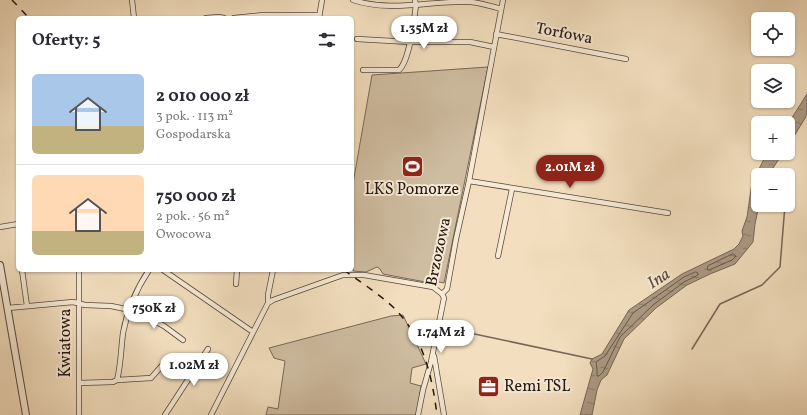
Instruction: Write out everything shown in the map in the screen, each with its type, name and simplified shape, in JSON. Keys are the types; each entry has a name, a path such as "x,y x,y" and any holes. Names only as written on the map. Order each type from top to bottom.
{"street":[{"path":"132,0 134,16"},
{"path":"254,16 319,16 322,0"},
{"path":"353,0 374,5 443,1 471,2 501,8"},
{"name":"Brzozowa","path":"418,415 444,298 442,294 447,289 503,0"},
{"path":"364,70 399,70 403,66 410,42 415,2"},
{"name":"Torfowa","path":"496,34 626,59"},
{"path":"356,39 410,42 470,42 494,47"},
{"path":"469,181 668,213"},
{"path":"498,256 512,189"},
{"path":"0,227 16,224"},
{"path":"0,265 26,415"},
{"path":"22,272 27,306"},
{"name":"Kwiatowa","path":"79,272 79,415"},
{"path":"117,380 123,333 142,280 148,272"},
{"path":"166,272 253,332"},
{"path":"236,284 237,272"},
{"path":"211,415 268,303 272,272"},
{"path":"268,303 343,275 364,275 433,287 442,294"},
{"path":"8,308 78,302 85,305 111,306 130,310 149,318 164,326 183,340"},
{"path":"165,415 208,349"},
{"path":"433,352 444,415"},
{"path":"79,383 113,382 117,380 151,378 166,361"}],"shaded area":[{"name":"LKS Pomorze","path":"488,67 444,283 439,282 436,284 383,274 377,267 366,272 354,271 354,178 372,75"},
{"path":"403,315 426,364 412,368 410,383 421,386 417,415 266,415 268,407 278,409 285,361 274,358 269,348 391,316"}],"water":[{"path":"807,94 807,115 795,135 795,116 793,116"},
{"path":"764,160 778,160 773,168 760,168"},
{"path":"751,190 751,212 758,212 753,242 735,264 687,285 656,308 624,339 607,375 601,380 597,390 592,415 580,415 593,369 590,363 592,359 602,354 629,310 682,274 734,249 739,244 743,236 742,231 747,217"}],"waterway":[{"path":"692,349 720,304 762,285 780,267 784,212"},
{"path":"443,324 465,332 592,359"}],"railway":[{"path":"12,0 27,16"},
{"path":"347,272 393,307 412,330 419,343 429,371 437,415"}],"place":[{"name":"LKS Pomorze","path":"412,167"},
{"name":"Remi TSL","path":"489,387"}],"water label":[{"name":"Ina","path":"659,279"}]}
